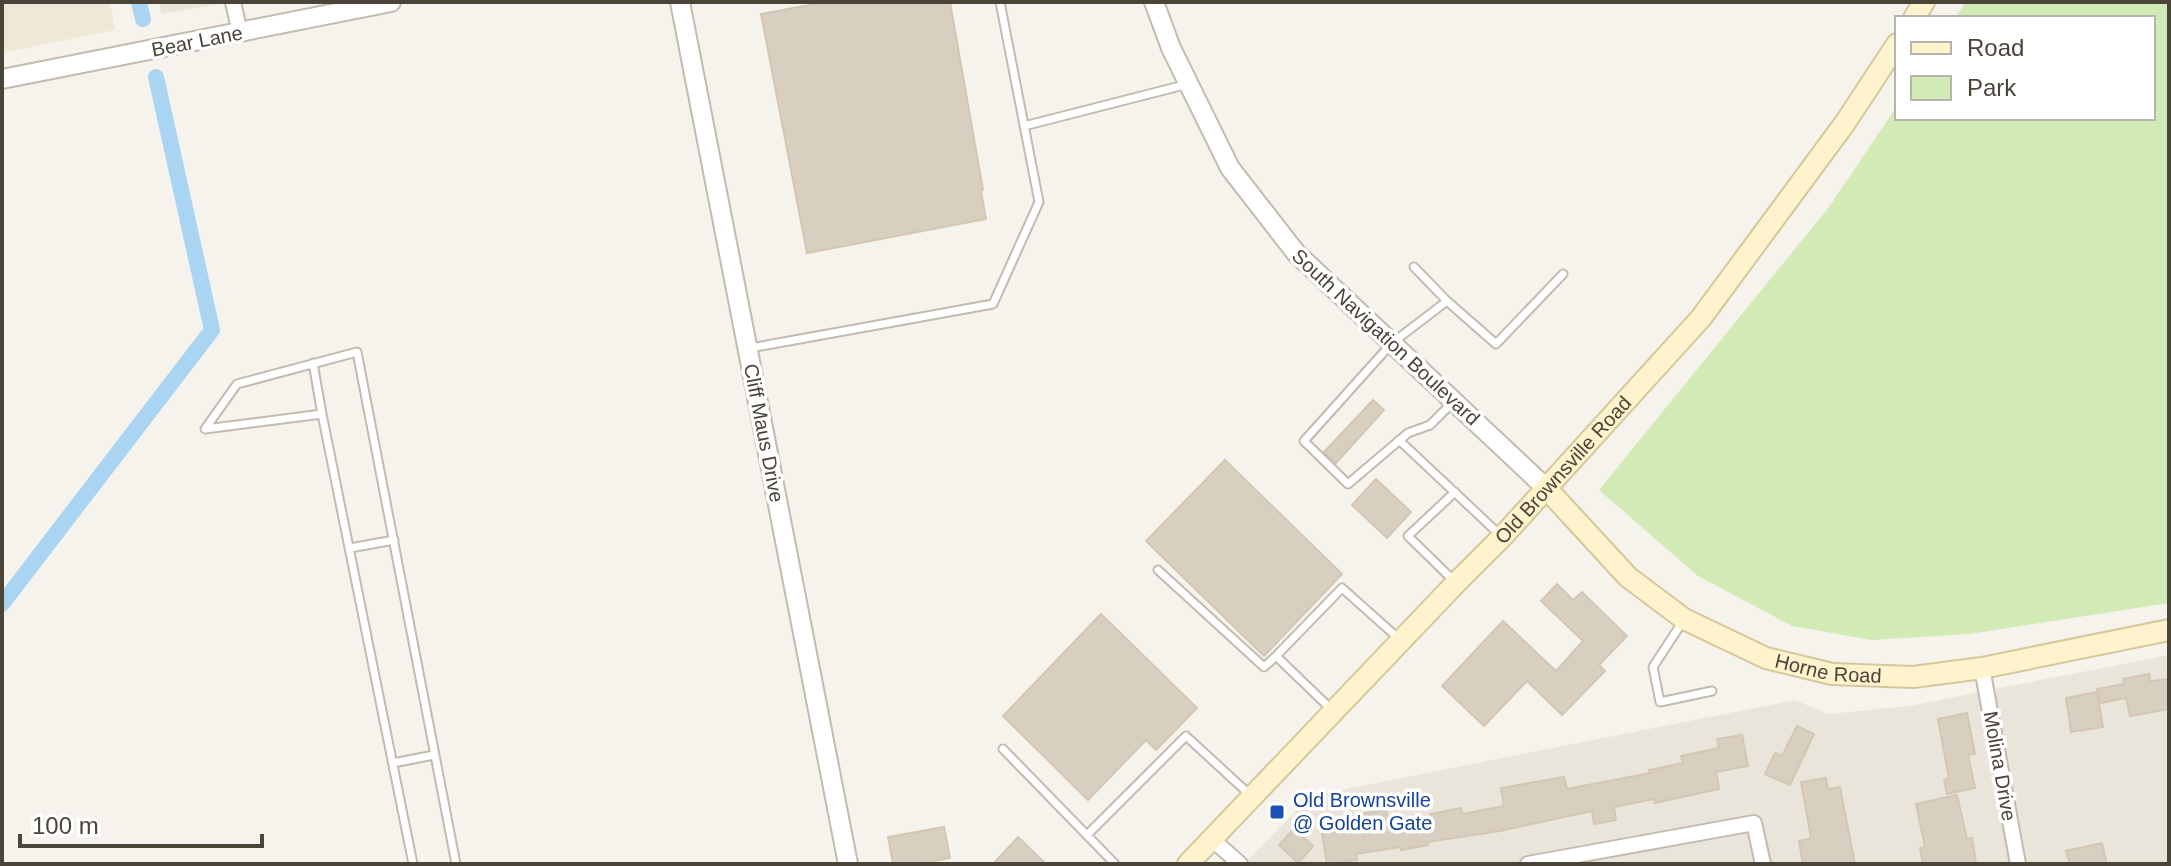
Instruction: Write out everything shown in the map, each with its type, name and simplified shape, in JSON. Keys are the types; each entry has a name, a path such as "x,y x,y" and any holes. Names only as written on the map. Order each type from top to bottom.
{"main road":[{"name":"Old Brownsville Road","path":"1188,864 1502,537 1701,318 1845,123 1895,47"},
{"name":"Horne Road","path":"1547,489 1628,577 1684,619 1766,658 1832,674 1913,677 1982,668 2169,630"}],"street":[{"path":"233,2 240,33"},
{"name":"Bear Lane","path":"2,79 391,2"},
{"name":"Cliff Maus Drive","path":"680,2 848,864"},
{"name":"South Navigation Boulevard","path":"1154,2 1171,48 1230,168 1296,253 1547,489"},
{"name":"Molina Drive","path":"1982,668 2018,864"},
{"path":"1528,864 1754,823 1763,864"},
{"path":"1212,839 1240,864"}],"lane":[{"path":"748,348 993,304 1039,202 1000,2"},
{"path":"1024,126 1189,84"},
{"path":"1414,267 1496,344 1563,274"},
{"path":"1447,301 1392,343 1304,441 1348,484 1408,433 1430,425 1455,401"},
{"path":"322,414 205,429 237,384 357,352 456,864"},
{"path":"313,363 413,864"},
{"path":"1399,440 1502,537"},
{"path":"1455,492 1408,536 1456,583"},
{"path":"350,548 394,540"},
{"path":"1158,570 1264,667 1342,588 1401,640"},
{"path":"1684,619 1653,667 1660,702 1712,691"},
{"path":"1276,656 1333,711"},
{"path":"1087,835 1186,736 1252,796"},
{"path":"1003,749 1115,864"},
{"path":"393,763 434,755"}],"shaded area":[{"path":"2,2 110,2 115,30 2,53"},
{"path":"159,2 231,2 161,14"},
{"path":"2169,655 2169,864 1244,864 1311,796 1795,700 1828,714 1909,706"}],"green space":[{"path":"1966,2 2169,2 2169,603 1969,634 1872,640 1792,626 1698,576 1599,490 1829,207 1895,109 1895,120 2155,120 2155,16 1956,16"}],"building":[{"path":"826,2 950,2 986,219 807,253 761,14"},
{"path":"1373,400 1384,410 1336,463 1324,452"},
{"path":"1225,460 1342,574 1264,656 1146,541"},
{"path":"1376,479 1411,512 1387,538 1352,505"},
{"path":"1557,584 1573,600 1582,592 1627,636 1599,665 1605,671 1562,715 1527,681 1484,726 1442,686 1503,621 1556,671 1583,641 1541,601"},
{"path":"1101,614 1197,708 1156,750 1146,740 1088,800 1003,716"},
{"path":"2149,674 2150,681 2169,679 2169,709 2130,716 2126,698 2100,703 2097,689 2124,684 2123,679"},
{"path":"2097,692 2103,727 2071,732 2066,698"},
{"path":"1967,713 1975,754 1968,755 1975,788 1947,794 1944,780 1949,778 1938,719"},
{"path":"1797,726 1814,734 1790,785 1765,774 1775,753 1782,756"},
{"path":"1742,735 1748,766 1716,772 1719,789 1655,803 1654,799 1614,807 1616,820 1594,824 1592,811 1500,831 1427,842 1428,845 1401,850 1400,847 1356,854 1357,860 1327,864 1322,834 1363,826 1361,814 1386,809 1390,828 1431,820 1430,814 1461,808 1462,814 1504,806 1501,788 1564,777 1567,789 1650,773 1649,770 1683,763 1681,756 1719,748 1717,739"},
{"path":"1826,778 1828,789 1840,787 1855,864 1803,864 1799,841 1811,838 1801,782"},
{"path":"1957,795 1967,839 1972,838 1976,863 1923,864 1920,848 1925,847 1916,804"},
{"path":"944,827 950,858 918,864 893,864 888,837"},
{"path":"1294,829 1313,846 1298,863 1279,845"},
{"path":"1018,837 1046,864 993,864"},
{"path":"2102,843 2107,864 2070,864 2066,851"}],"waterway":[{"path":"139,2 143,19"},
{"path":"2,604 212,330 156,77"}],"place":[{"name":"Old Brownsville @ Golden Gate","path":"1277,812"}]}
